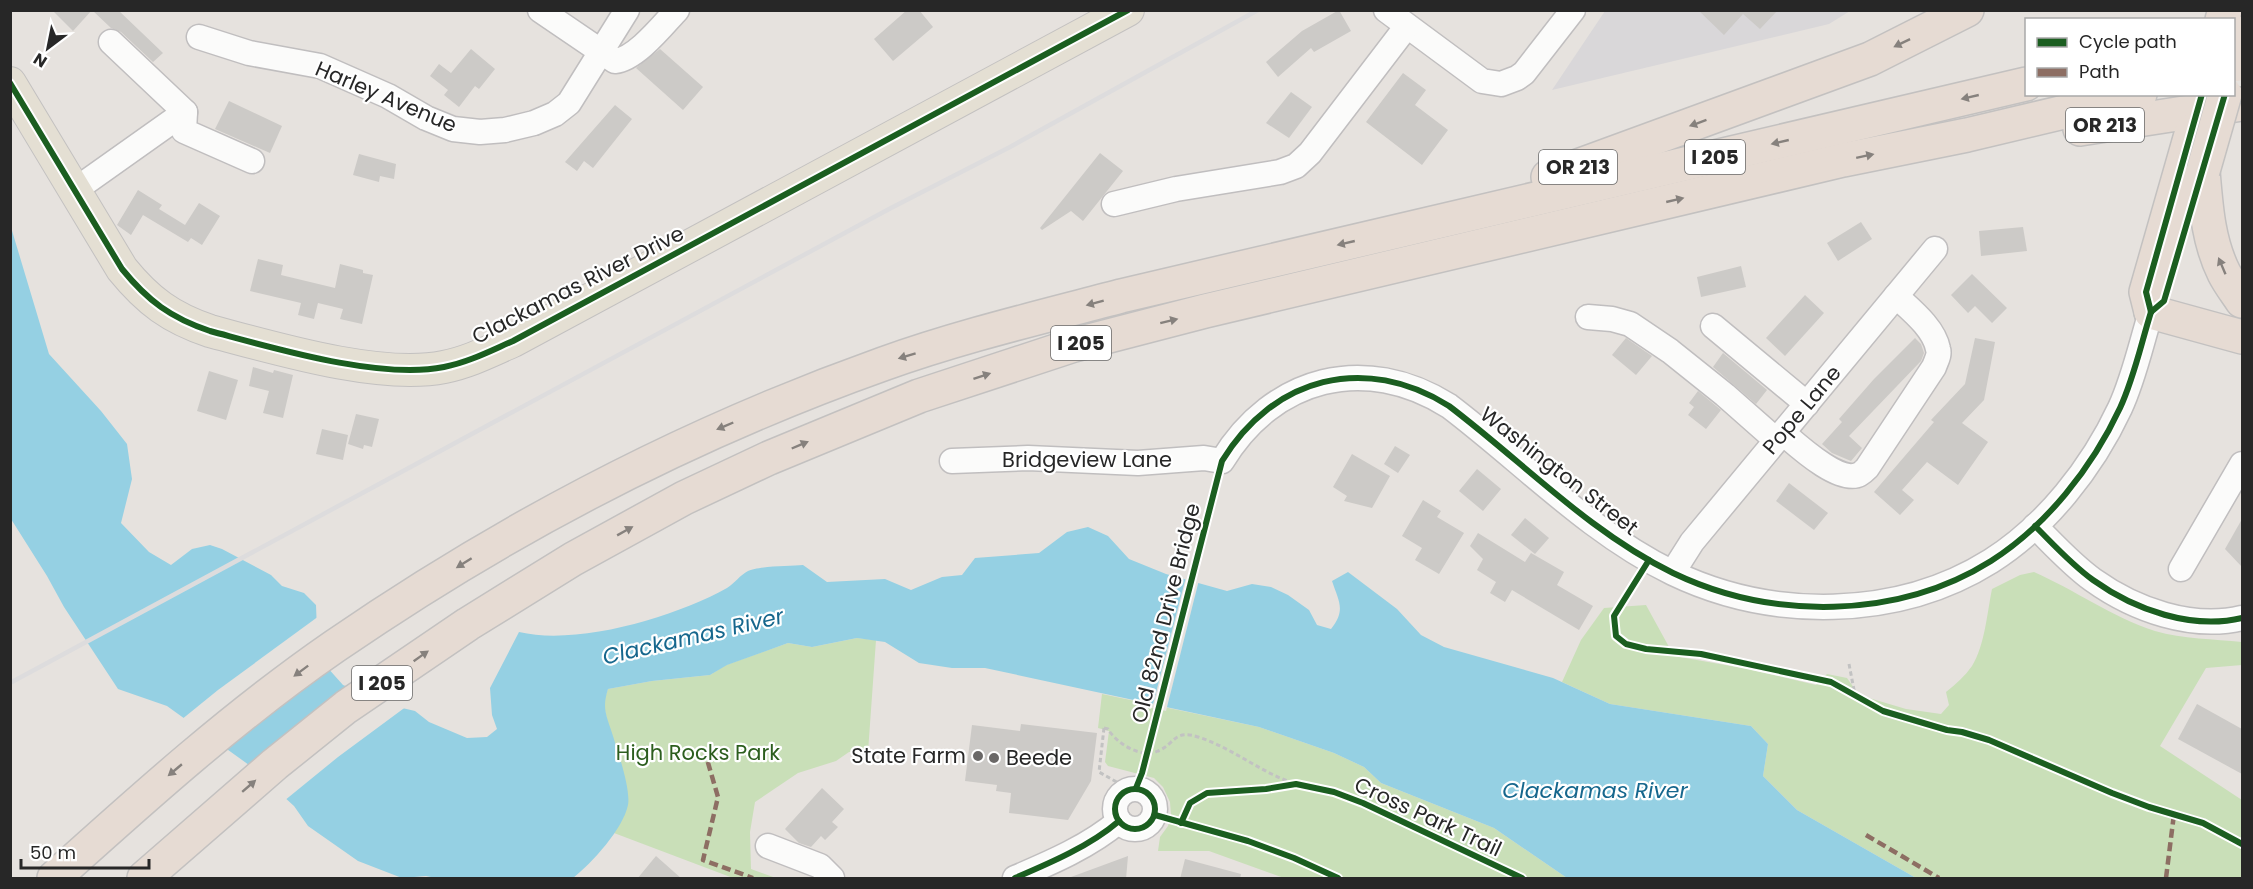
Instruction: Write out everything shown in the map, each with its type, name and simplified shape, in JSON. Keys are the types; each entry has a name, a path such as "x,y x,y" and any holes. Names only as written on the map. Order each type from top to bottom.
{"highway":[{"name":"OR 213","path":"1403,230 1870,59 1967,10"},
{"path":"2235,61 2242,33"},
{"name":"I 205","path":"54,879 146,795 213,739 334,647 513,532 620,475 805,393 886,363 992,330 1111,299 2025,84"},
{"name":"I 205","path":"144,879 274,764 346,707 468,624 573,559 684,498 800,445 919,396 1074,345 1328,282 1820,165 1967,135 2132,96"},
{"path":"2151,312 2164,301 2191,174 2202,96"},
{"path":"2224,96 2191,174 2224,274 2242,301"},
{"name":"OR 213","path":"1967,135 2066,131 2242,104"},
{"path":"2151,312 2242,338"},
{"path":"151,879 173,853"}],"main road":[{"name":"Clackamas River Drive","path":"10,83 122,269 149,299 176,317 210,331 338,362 404,370 442,367 482,355 513,341 1128,10"}],"street":[{"path":"540,10 615,61 624,60 640,48 677,10"},
{"name":"Harley Avenue","path":"199,37 249,53 320,66 388,96 426,118 453,129 480,132 515,128 534,123 555,114 569,103 627,10"},
{"path":"1386,10 1482,81 1501,84 1518,78 1524,73 1573,10"},
{"path":"1114,204 1176,189 1280,172 1296,166 1310,153 1407,26"},
{"path":"111,42 185,112 184,131 252,161"},
{"path":"75,190 185,112"},
{"name":"Pope Lane","path":"1673,572 1692,542 1935,249"},
{"path":"1588,318 1612,319 1630,324 1670,351 1780,437 1830,469 1856,476 1867,468 1934,367 1938,357 1938,348 1929,332 1917,315 1896,296"},
{"name":"Washington Street","path":"1222,461 1248,424 1273,404 1299,390 1341,379 1377,379 1395,382 1428,394 1449,406 1584,516 1640,555 1673,572 1726,593 1773,604 1821,607 1866,603 1912,594 1962,576 1998,556 2035,526 2081,474 2115,418 2129,384 2151,312"},
{"path":"1713,326 1807,404"},
{"name":"Bridgeview Lane","path":"952,461 1028,458 1138,463 1203,458 1222,461"},
{"path":"2181,569 2242,464"},
{"path":"2035,526 2093,580 2116,595 2142,607 2195,621 2215,622 2242,618"},
{"path":"1129,789 1143,790 1150,795 1155,805 1155,815 1149,824 1140,828 1126,827 1119,821 1115,804 1122,792 1129,789"},
{"path":"1016,878 1078,848 1119,821"},
{"path":"768,846 819,866 832,879"}],"path":[{"path":"1849,664 1858,697"},
{"path":"1843,688 1858,697"}],"shaded area":[{"path":"1605,11 1850,11 1829,24 1552,90"}],"green space":[{"path":"2034,572 2109,611 2155,631 2187,637 2242,642 2242,665 2206,668 2160,746 2242,800 2242,878 1916,878 1797,810 1763,776 1768,744 1751,726 1610,704 1562,682 1581,640 1604,608 1646,605 1674,656 1748,669 1816,685 1827,674 1847,678 1859,695 1906,709 1941,714 1949,705 1946,692 1966,673 1976,658 1983,639 1992,589 2020,575"},
{"name":"High Rocks Park","path":"857,638 876,640 868,752 849,752 836,761 798,773 755,802 750,832 751,869 776,878 733,878 614,833 628,804 603,703 608,689 652,681 710,675 726,665 788,643 812,647"},
{"path":"1102,694 1259,727 1334,753 1364,767 1381,783 1494,828 1567,878 1284,878 1209,851 1158,851 1160,837 1168,826 1171,815 1170,802 1163,787 1154,778 1108,766 1105,762 1109,731 1098,728"}],"water":[{"name":"Clackamas River","path":"10,224 49,354 101,411 127,444 132,479 121,523 149,552 171,565 192,549 210,545 271,575 282,586 304,593 316,605 318,657 343,685 398,707 415,711 429,722 467,738 487,737 497,729 492,715 490,688 519,632 569,635 626,626 706,599 727,588 748,571 766,567 803,565 827,582 885,579 911,590 942,577 962,575 975,558 1039,553 1067,532 1088,527 1108,536 1129,559 1166,574 1227,591 1252,584 1271,587 1288,595 1309,610 1317,625 1331,629 1340,611 1339,600 1332,581 1348,572 1397,609 1421,635 1444,647 1553,678 1610,704 1751,726 1768,744 1763,776 1797,810 1916,878 1567,878 1494,828 1381,783 1364,767 1334,753 1259,727 985,668 952,668 919,663 885,642 857,638 812,647 788,643 727,665 710,675 652,681 608,689 605,701 606,711 626,779 628,805 620,824 606,845 573,878 436,878 426,876 402,878 358,861 308,826 294,806 249,765 167,706 118,689 64,607 11,519"}],"pier":[{"path":"1186,577 1199,580 1166,711 1152,708"},
{"path":"319,616 321,656 223,750 181,720 218,690"},
{"path":"351,685 407,706 338,757 284,801 248,768"}],"building":[{"path":"52,10 92,10 73,31"},
{"path":"92,10 118,10 163,53 153,62 121,32 111,28"},
{"path":"907,10 919,10 933,27 893,61 874,39"},
{"path":"1339,10 1351,31 1314,52 1311,48 1278,77 1266,62 1302,31"},
{"path":"1698,10 1778,10 1760,29 1743,14 1724,35"},
{"path":"471,49 495,69 479,89 475,86 459,107 444,95 448,90 430,76 439,64 451,73"},
{"path":"660,49 703,87 683,110 636,68"},
{"path":"1403,73 1426,90 1415,105 1448,130 1422,165 1366,122"},
{"path":"1291,92 1312,107 1289,138 1266,123"},
{"path":"229,101 282,126 270,153 215,129"},
{"path":"615,105 632,119 593,168 584,161 577,171 565,162"},
{"path":"1100,153 1123,171 1083,221 1071,211 1042,230 1040,228"},
{"path":"359,154 396,164 394,179 380,176 379,182 353,175"},
{"path":"138,190 162,205 159,209 185,225 199,203 220,216 202,245 191,238 188,242 143,215 131,235 117,225"},
{"path":"1861,222 1872,239 1838,261 1827,243"},
{"path":"2023,227 2027,251 1981,256 1979,231"},
{"path":"258,259 283,265 281,275 335,288 340,264 373,275 362,324 340,319 343,309 318,303 314,319 298,315 301,303 250,291"},
{"path":"1741,266 1746,287 1701,297 1697,277"},
{"path":"1972,274 2007,308 1992,323 1975,306 1968,313 1951,295"},
{"path":"1805,295 1824,313 1785,356 1766,338"},
{"path":"1626,338 1652,356 1636,375 1612,355"},
{"path":"1915,338 1921,344 1924,353 1921,361 1849,436 1862,448 1851,461 1832,453 1822,444 1842,422 1839,419 1874,379"},
{"path":"1975,338 1995,342 1984,400 1962,423 1988,442 1958,485 1927,462 1902,490 1914,500 1900,515 1874,492 1934,422 1931,420 1965,384"},
{"path":"1723,353 1767,390 1756,404 1713,367"},
{"path":"253,367 273,373 274,370 293,375 283,418 263,413 269,391 249,386"},
{"path":"209,371 238,380 226,420 197,411"},
{"path":"1698,391 1721,410 1706,429 1688,415 1694,407 1689,403"},
{"path":"356,414 379,419 372,447 364,445 363,449 348,444"},
{"path":"322,429 348,435 343,460 316,454"},
{"path":"1395,446 1410,455 1398,473 1384,464"},
{"path":"1352,454 1390,476 1372,508 1344,501 1347,496 1333,487"},
{"path":"1477,469 1501,489 1483,511 1459,491"},
{"path":"1789,483 1828,513 1814,530 1776,501"},
{"path":"1423,500 1441,511 1437,517 1464,533 1439,574 1415,560 1422,548 1402,536"},
{"path":"1525,518 1549,538 1535,554 1511,535"},
{"path":"2242,519 2242,567 2225,549"},
{"path":"1478,533 1525,562 1531,553 1564,572 1557,585 1593,606 1579,630 1512,590 1505,602 1490,593 1496,582 1477,570 1483,559 1470,546"},
{"path":"2197,704 2242,729 2242,774 2178,739"},
{"path":"1021,724 1097,733 1091,781 1068,820 1009,813 1011,793 996,791 997,785 965,781 972,725 1020,731"},
{"path":"822,788 844,809 832,822 838,827 825,840 821,836 811,847 799,843 785,829"},
{"path":"656,856 682,879 637,879"},
{"path":"1128,856 1126,879 1071,879 1071,877"},
{"path":"1185,859 1241,874 1240,879 1180,879"}],"railway":[{"path":"10,683 891,208 1010,147 1258,10"}],"marked path":[{"path":"704,749 718,797 703,860 753,878"},
{"path":"2166,878 2174,814"},
{"path":"1866,835 1939,878"}],"cycle path":[{"path":"10,83 122,269 161,307 183,320 210,331 295,353 359,366 418,370 462,362 513,341 1128,10"},
{"path":"2151,312 2146,292 2201,96"},
{"path":"2151,312 2164,301 2224,96"},
{"name":"Old 82nd Drive Bridge","path":"1136,788 1142,773 1222,461 1243,432 1267,410 1294,393 1323,382 1354,378 1385,380 1417,390 1449,406 1585,517 1642,556 1673,573 1711,588 1751,599 1792,605 1834,607 1875,603 1915,594 1954,580 1991,561 2030,531 2066,494 2109,430 2129,385 2151,312"},
{"path":"2035,526 2085,574 2109,591 2127,600 2164,615 2184,619 2223,621 2242,618"},
{"path":"1649,560 1614,616 1616,636 1626,644 1646,649 1701,654 1831,682 1883,711 1989,740 2112,793 2203,823 2242,844"},
{"name":"Cross Park Trail","path":"1181,823 1190,803 1207,793 1266,789 1296,784 1334,792 1363,803 1522,878"},
{"path":"1135,789 1143,790 1149,795 1154,801 1155,809 1154,817 1149,823 1143,828 1135,829 1127,828 1121,823 1116,817 1115,809 1116,801 1121,795 1127,790 1135,789"},
{"path":"1155,815 1248,841 1338,878"},
{"path":"1015,878 1083,846 1119,821"}],"place":[{"name":"State Farm","path":"978,756"},
{"name":"Beede","path":"994,758"}]}
